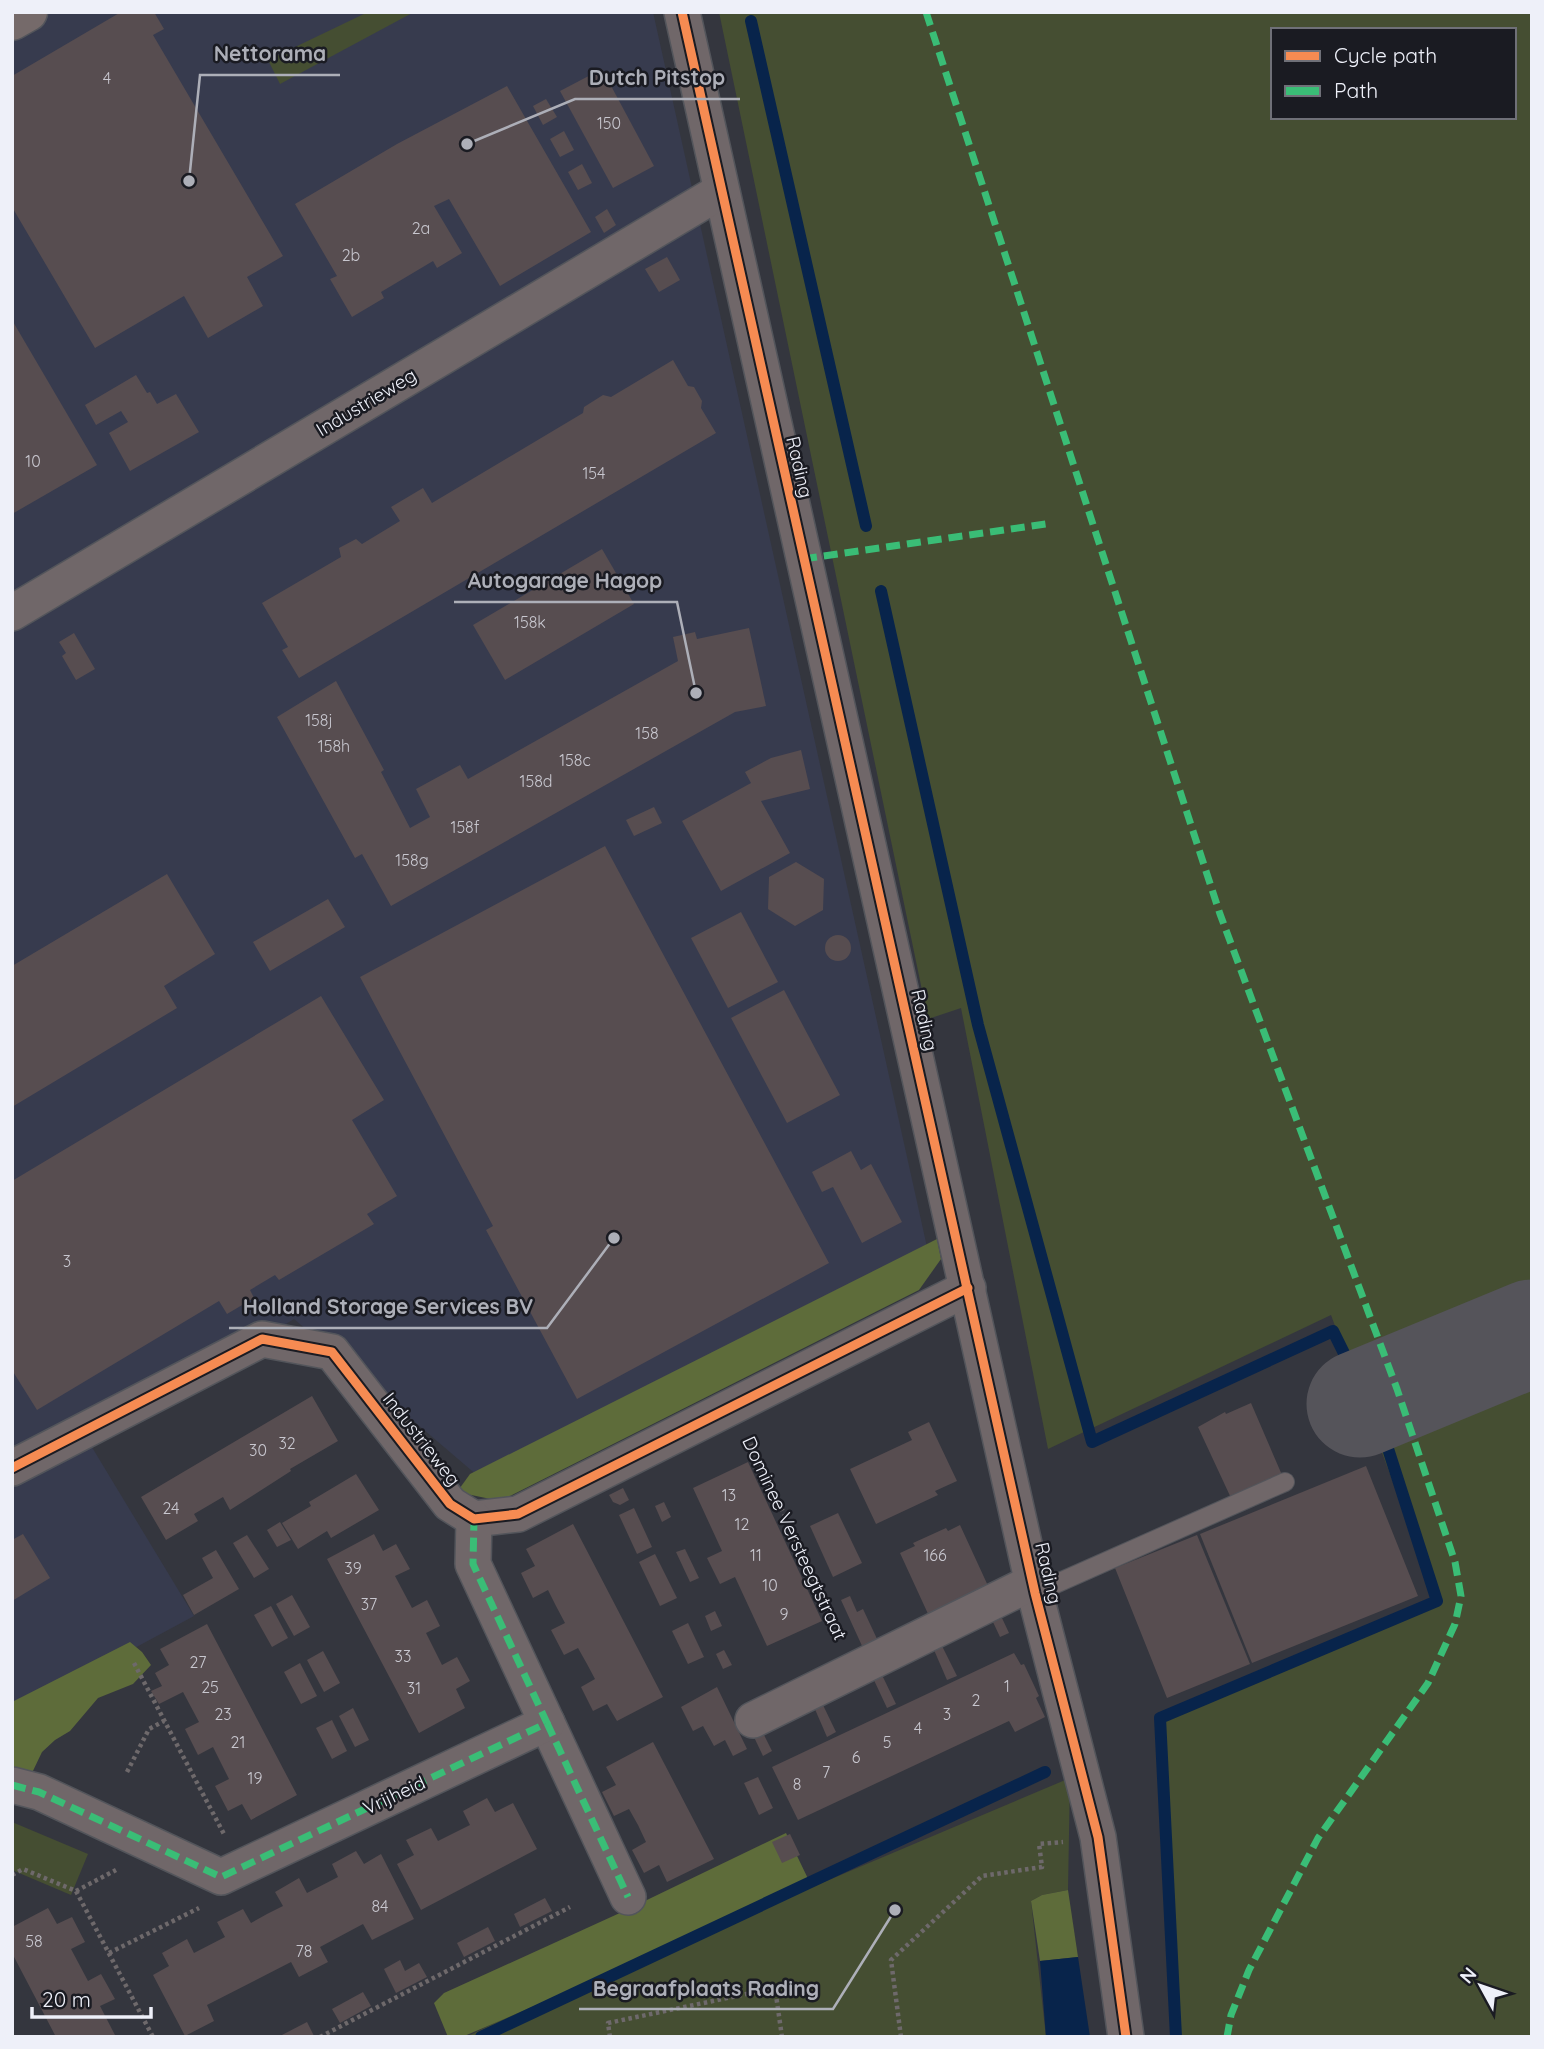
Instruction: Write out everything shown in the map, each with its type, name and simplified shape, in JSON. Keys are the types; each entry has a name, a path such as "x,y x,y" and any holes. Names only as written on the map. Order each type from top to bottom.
{"street":[{"path":"12,21 28,12"},
{"name":"Rading","path":"682,12 1034,1588 1098,1837 1125,2037"},
{"name":"Industrieweg","path":"12,613 721,191"},
{"path":"628,1897 473,1564 474,1519 518,1514 968,1288"},
{"name":"Industrieweg","path":"12,1468 262,1339 332,1352 450,1504 474,1519"},
{"path":"753,1720 857,1668 1034,1588"},
{"name":"Vrijheid","path":"231,1872 547,1723"},
{"path":"12,1785 39,1793 231,1872"}],"lane":[{"name":"Rading","path":"1034,1588 1285,1482"}],"path":[{"path":"109,1953 220,1897 231,1872 164,1721 134,1663"},
{"path":"127,1772 149,1729 164,1721"},
{"path":"901,2037 891,1960 982,1876 1042,1867 1039,1844 1098,1837"},
{"path":"12,1875 23,1869 76,1891 153,2037"},
{"path":"320,2037 570,1907"},
{"path":"610,2037 608,2023 775,1988 782,2037"}],"shaded area":[{"path":"42,12 653,12 929,1256 485,1482 294,1319 90,1444 194,1616 12,1714 12,27"}],"green space":[{"path":"368,12 414,12 280,84 268,60"},
{"path":"719,12 1532,12 1532,2037 1175,2037 1160,1721 1437,1601 1331,1315 1048,1449 961,1008 928,1019"},
{"path":"937,1239 941,1259 919,1290 500,1501 457,1492 470,1474"},
{"path":"130,1642 142,1652 151,1665 133,1684 98,1698 70,1731 42,1752 31,1775 12,1772 12,1702"},
{"path":"1070,1778 1068,1890 1042,1895 1031,1901 1046,2037 466,2037 517,2012"},
{"path":"12,1822 88,1854 71,1895 12,1870"},
{"path":"786,1833 812,1887 462,2037 448,2037 434,2003 444,1993"},
{"path":"1068,1890 1078,1957 1040,1961 1031,1901 1042,1895"}],"water":[{"path":"1078,1957 1090,2037 1046,2037 1040,1961"}],"building":[{"path":"121,12 154,12 164,29 153,35 283,256 247,277 263,306 208,338 184,296 95,348 12,207 12,76"},
{"path":"602,69 654,166 613,188 560,91"},
{"path":"507,86 591,232 500,286 449,199 434,206 462,253 437,268 433,261 381,292 384,298 352,317 330,279 337,276 295,204 397,144"},
{"path":"546,99 557,117 543,125 533,106"},
{"path":"564,131 574,150 560,157 550,139"},
{"path":"582,164 592,183 578,190 568,172"},
{"path":"607,209 616,225 604,233 595,217"},
{"path":"667,257 680,280 659,292 645,269"},
{"path":"12,320 97,465 12,514"},
{"path":"673,360 688,386 694,387 702,401 701,408 716,433 299,678 282,650 288,647 262,603 341,557 339,548 356,539 362,544 400,521 391,507 423,488 432,503 583,413 584,407 603,395 611,397"},
{"path":"136,375 157,404 176,394 199,432 130,471 109,433 128,422 121,411 96,425 85,405"},
{"path":"602,549 634,604 505,680 473,625"},
{"path":"749,628 766,706 735,712 391,906 362,854 355,858 277,717 336,681 384,770 381,772 410,828 430,817 416,789 460,765 468,779 678,661 673,637 695,632 697,639"},
{"path":"74,633 95,669 76,680 62,656 66,653 59,642"},
{"path":"801,750 810,789 761,801 790,853 721,891 682,821 751,783 745,772 771,758"},
{"path":"654,807 662,823 634,836 626,820"},
{"path":"605,846 829,1263 577,1399 486,1230 493,1226 360,977"},
{"path":"796,862 824,879 823,910 795,926 768,909 769,877"},
{"path":"167,874 215,954 164,986 177,1008 12,1107 12,966"},
{"path":"328,899 345,927 270,971 253,942"},
{"path":"741,912 778,982 728,1008 691,938"},
{"path":"838,935 847,939 851,948 847,957 838,961 829,957 825,948 829,939"},
{"path":"784,990 840,1095 787,1123 731,1018"},
{"path":"321,996 384,1100 352,1120 397,1196 367,1214 374,1224 279,1280 275,1275 250,1290 254,1298 227,1314 219,1301 37,1410 12,1370 12,1181"},
{"path":"851,1151 861,1170 871,1164 902,1222 862,1243 833,1187 822,1192 812,1172"},
{"path":"312,1396 338,1441 290,1469 291,1471 230,1510 223,1497 194,1514 198,1521 166,1540 141,1497"},
{"path":"1251,1403 1282,1475 1231,1498 1198,1427 1225,1412 1226,1414"},
{"path":"929,1422 957,1481 935,1491 938,1495 876,1524 850,1469 912,1440 908,1432"},
{"path":"748,1462 822,1621 767,1646 735,1577 720,1584 707,1558 722,1551 693,1488"},
{"path":"1366,1466 1418,1596 1252,1663 1200,1534"},
{"path":"356,1474 379,1510 331,1538 327,1531 298,1549 282,1523 311,1506 309,1502"},
{"path":"623,1488 629,1500 620,1505 613,1502 609,1495"},
{"path":"664,1502 671,1517 662,1522 655,1506"},
{"path":"634,1508 652,1547 637,1554 619,1515"},
{"path":"838,1513 862,1563 833,1577 810,1526"},
{"path":"280,1522 291,1540 277,1547 267,1530"},
{"path":"573,1524 663,1697 617,1721 607,1704 593,1711 581,1687 595,1679 578,1648 564,1655 551,1630 565,1623 548,1590 533,1598 521,1573 535,1566 526,1549"},
{"path":"960,1525 989,1588 929,1616 900,1553 915,1546 913,1543 946,1528 948,1531"},
{"path":"23,1534 50,1578 12,1601 12,1540"},
{"path":"374,1534 383,1551 396,1544 410,1569 395,1576 412,1608 427,1600 440,1626 426,1633 442,1665 457,1657 470,1681 456,1689 465,1708 419,1733 327,1559"},
{"path":"247,1535 269,1569 254,1578 233,1543"},
{"path":"1197,1535 1250,1664 1167,1698 1115,1568"},
{"path":"685,1549 699,1578 690,1582 676,1552"},
{"path":"216,1550 239,1589 194,1615 183,1595 213,1578 202,1558"},
{"path":"655,1554 677,1598 660,1606 639,1562"},
{"path":"292,1595 310,1627 294,1636 276,1604"},
{"path":"850,1596 857,1612 863,1609 878,1641 863,1648 841,1600"},
{"path":"271,1606 288,1638 272,1647 254,1615"},
{"path":"715,1611 722,1626 711,1631 705,1616"},
{"path":"1002,1618 1009,1633 1000,1637 993,1622"},
{"path":"688,1623 704,1657 688,1664 672,1631"},
{"path":"207,1624 297,1795 251,1820 242,1804 228,1811 215,1786 229,1779 213,1747 198,1755 185,1729 199,1722 183,1692 159,1704 151,1691 162,1686 155,1673 169,1665 160,1649"},
{"path":"942,1646 957,1676 947,1680 934,1650"},
{"path":"724,1650 732,1665 723,1669 716,1654"},
{"path":"323,1651 340,1683 324,1692 307,1660"},
{"path":"1014,1653 1021,1665 1024,1664 1039,1696 1036,1698 1045,1717 1015,1732 1009,1721 798,1820 772,1767"},
{"path":"300,1663 317,1696 301,1704 284,1672"},
{"path":"882,1675 896,1704 887,1708 873,1678"},
{"path":"717,1687 747,1749 733,1756 725,1740 714,1746 703,1726 693,1731 681,1707"},
{"path":"822,1703 836,1732 827,1737 814,1707"},
{"path":"353,1708 369,1740 355,1747 339,1716"},
{"path":"332,1720 347,1751 332,1759 316,1728"},
{"path":"762,1731 772,1751 763,1756 753,1735"},
{"path":"653,1742 714,1859 667,1882 659,1865 644,1873 632,1850 646,1842 638,1825 629,1809 614,1816 602,1792 616,1785 606,1767"},
{"path":"758,1777 773,1808 759,1815 744,1783"},
{"path":"487,1798 495,1812 513,1803 537,1849 421,1910 397,1864 414,1855 406,1840 431,1828 438,1841 470,1825 463,1811"},
{"path":"790,1834 800,1855 782,1863 772,1842"},
{"path":"356,1851 364,1864 381,1854 414,1919 372,1940 363,1924 320,1947 328,1962 299,1977 291,1962 207,2005 214,2021 185,2036 153,1975 169,1966 162,1953 187,1939 194,1953 225,1937 217,1922 243,1909 251,1923 283,1906 275,1892 299,1878 307,1893 338,1877 332,1864"},
{"path":"545,1898 552,1911 520,1927 514,1914"},
{"path":"48,1908 57,1924 72,1917 85,1942 71,1949 88,1981 101,1974 115,1999 100,2006 116,2037 56,2037 12,1953 12,1927"},
{"path":"488,1927 495,1941 464,1957 457,1943"},
{"path":"400,1960 405,1971 419,1963 427,1977 396,1993 384,1969"},
{"path":"363,1992 371,2006 340,2023 332,2009"},
{"path":"307,2022 314,2036 278,2037"}],"waterway":[{"path":"751,21 866,526"},
{"path":"881,591 978,1025 1092,1442 1333,1331 1382,1430 1437,1601 1160,1718 1176,2037"},
{"path":"481,2037 1045,1772"}],"taxiway":[{"path":"1360,1404 1532,1333"}],"marked path":[{"path":"926,12 1220,914 1397,1389 1455,1562 1461,1596 1455,1624 1428,1683 1318,1838 1249,1970 1231,2015 1227,2037"},
{"path":"803,559 1052,523"},
{"path":"12,1785 39,1792 221,1877 547,1723 473,1564 474,1519"},
{"path":"547,1723 628,1897"}],"cycle path":[{"path":"682,12 1035,1593 1098,1837 1126,2037"},
{"path":"12,1468 262,1339 332,1352 450,1504 474,1519 518,1514 968,1288"}],"place":[{"name":"Dutch Pitstop","path":"467,144"},
{"name":"Nettorama","path":"189,181"},
{"name":"Autogarage Hagop","path":"696,693"},
{"name":"Holland Storage Services BV","path":"614,1238"},
{"name":"Begraafplaats Rading","path":"895,1910"}]}
